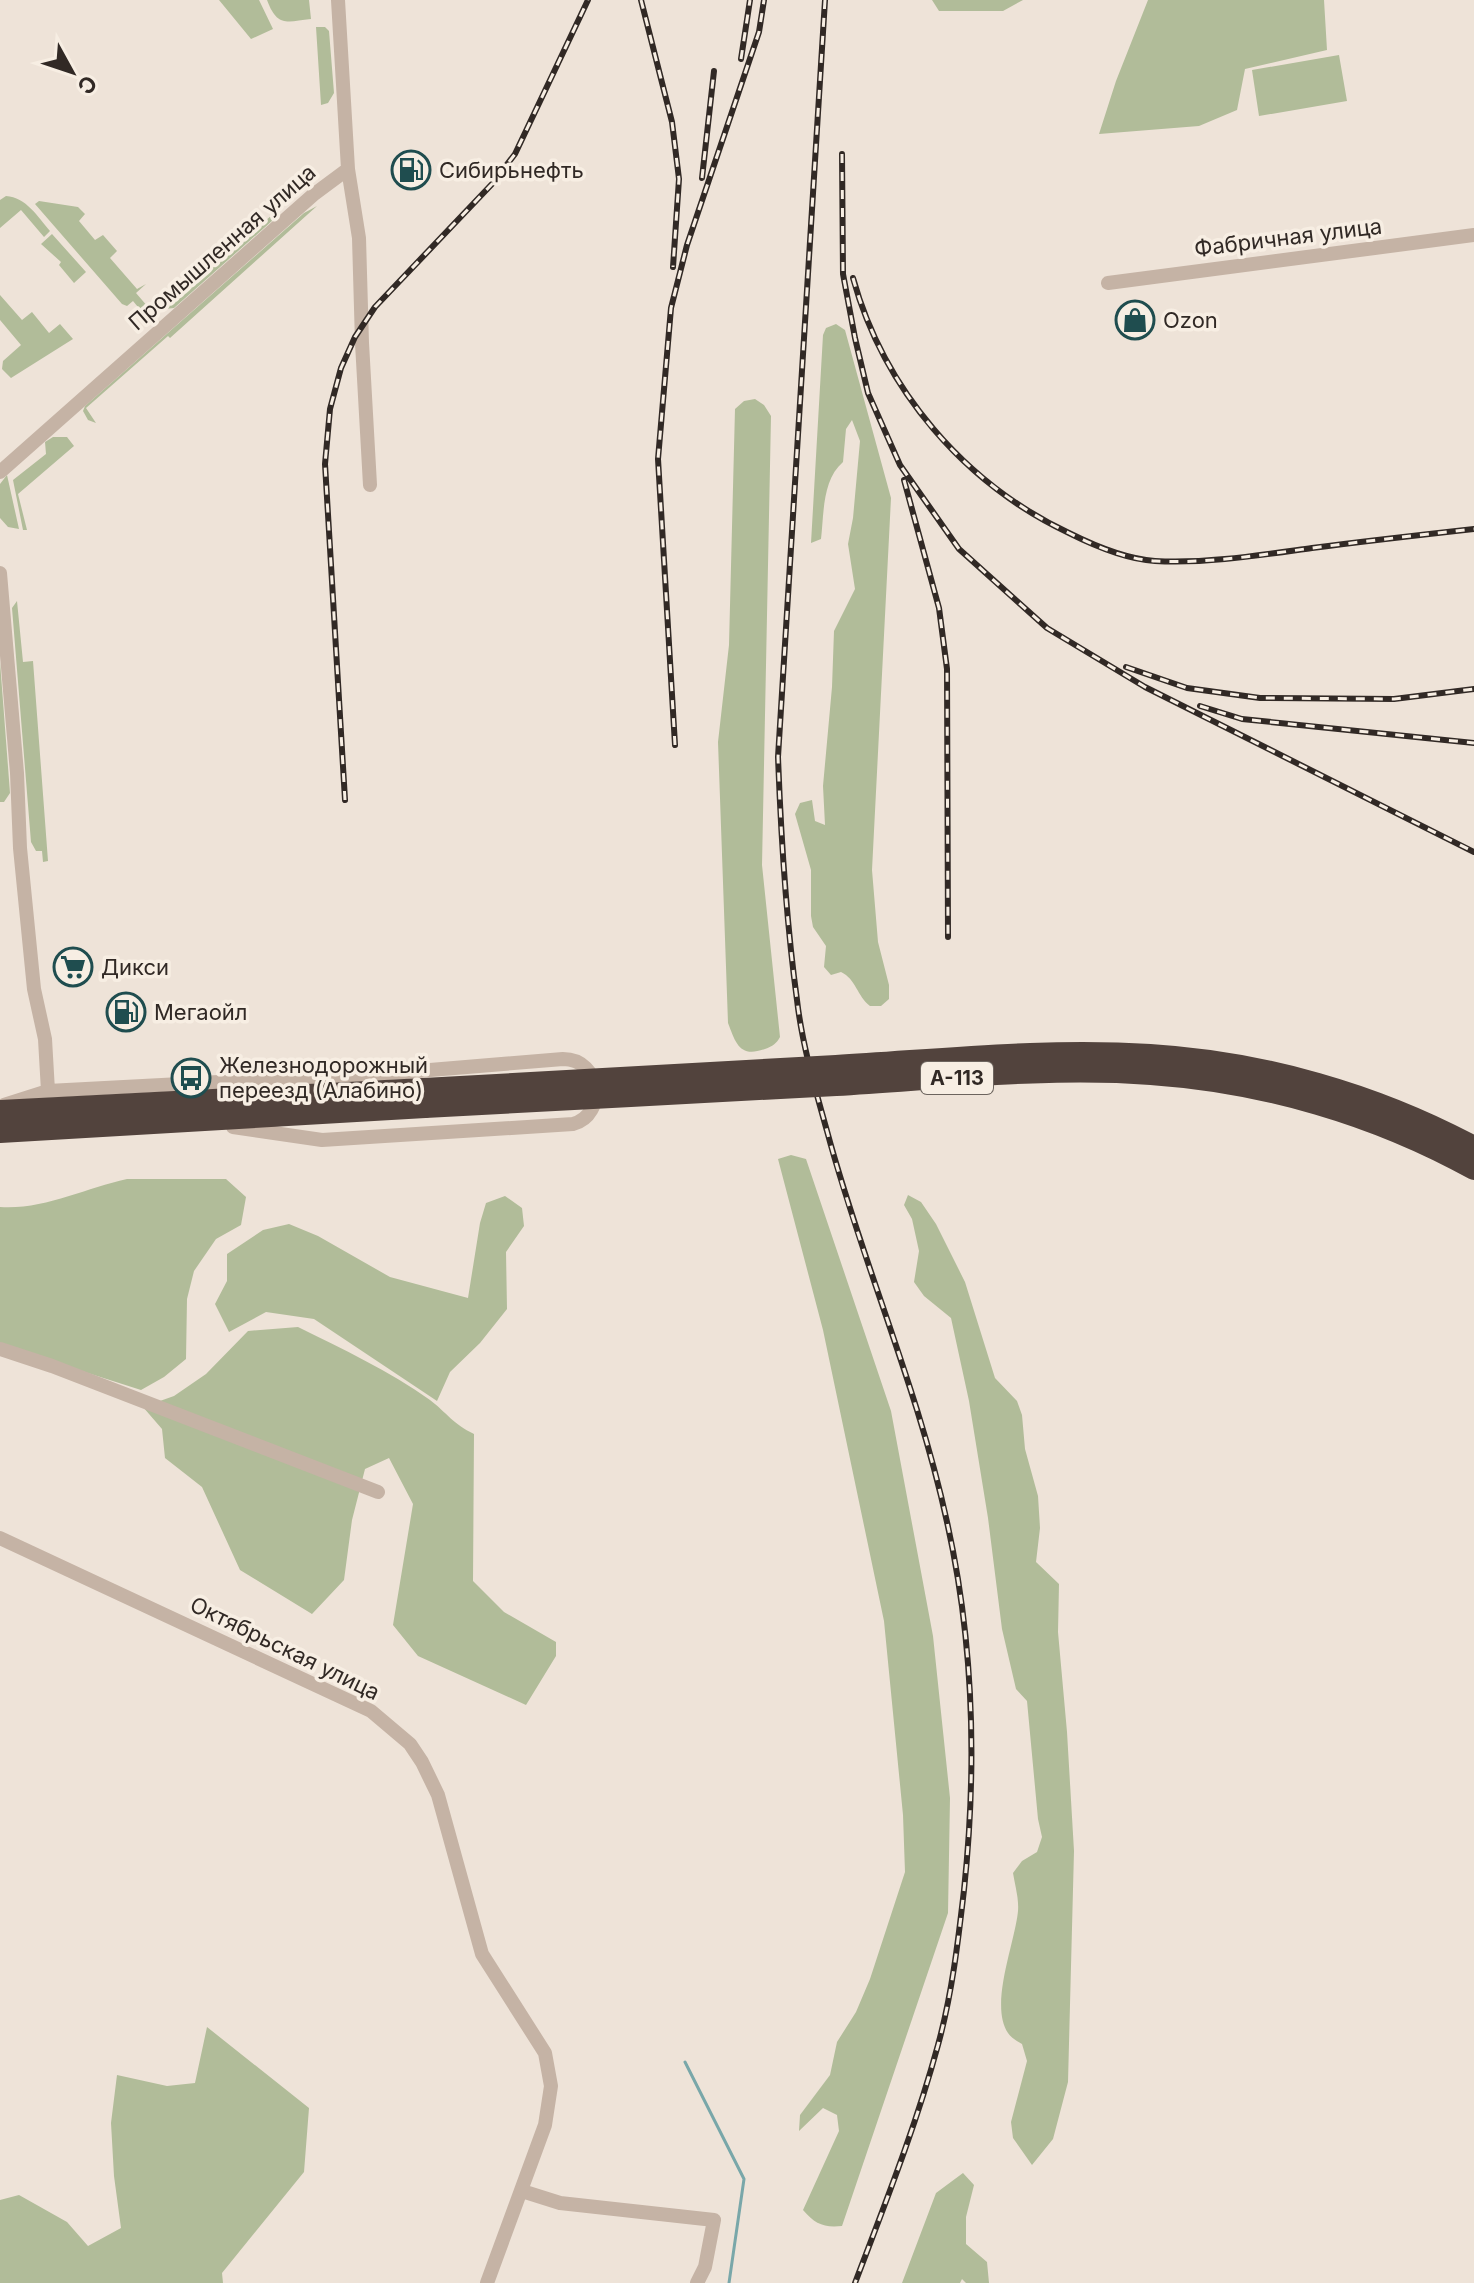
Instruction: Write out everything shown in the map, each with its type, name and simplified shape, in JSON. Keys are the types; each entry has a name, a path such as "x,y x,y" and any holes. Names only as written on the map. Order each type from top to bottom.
{"highway":[{"name":"А-113","path":"0,1132 1031,1055 1150,1055 1245,1067 1324,1085 1399,1112 1474,1147"},
{"name":"А-113","path":"0,1108 301,1095 425,1098 1032,1074 1149,1074 1241,1086 1318,1103 1392,1129 1474,1169"}],"street":[{"name":"Промышленная улица","path":"0,472 313,195 348,169 338,0"},
{"path":"348,169 359,238 370,485"},
{"name":"Фабричная улица","path":"1108,283 1474,235"},
{"path":"0,573 17,773 20,848 34,989 45,1039 48,1091"},
{"path":"0,1108 48,1091 406,1072 563,1059 584,1065 595,1087 591,1111 579,1123 573,1124 322,1140 244,1128 151,1122"},
{"path":"224,1082 301,1095"},
{"path":"0,1349 52,1366 378,1492"},
{"name":"Октябрьская улица","path":"0,1538 371,1711 410,1744 422,1762 438,1795 482,1954 545,2053 551,2086 545,2125 487,2283"},
{"path":"522,2191 560,2203 714,2220 705,2267 697,2283"}],"green space":[{"path":"219,0 259,0 273,29 251,39"},
{"path":"267,0 309,0 311,19 283,21 275,15"},
{"path":"932,0 1023,0 1003,11 939,11"},
{"path":"1148,0 1324,0 1327,50 1245,69 1237,110 1199,126 1099,134"},
{"path":"316,27 325,27 329,31 334,93 328,103 321,105"},
{"path":"1339,55 1347,101 1259,116 1252,70"},
{"path":"6,196 26,204 50,231 44,237 21,210 0,228 0,200"},
{"path":"39,201 78,207 85,214 79,221 95,240 103,235 117,251 110,258 137,289 146,284 136,293 154,314 148,319 133,301 127,306 122,304 35,204"},
{"path":"317,206 170,338 168,336 86,408 96,423 88,420 83,411 85,406 304,213"},
{"path":"272,215 273,220 174,308 165,309"},
{"path":"52,234 86,272 74,283 59,265 61,262 41,244"},
{"path":"0,295 22,320 32,312 49,333 60,324 73,339 11,378 2,369 3,361 21,345 0,320"},
{"path":"836,324 845,330 891,498 872,870 878,942 889,985 889,999 881,1006 870,1006 846,975 841,972 831,975 824,967 826,946 813,927 811,870 795,814 800,803 812,800 815,821 825,825 823,786 834,631 855,589 848,544 860,441 852,420 846,429 843,462 836,469 828,488 821,539 811,543 823,335 826,328"},
{"path":"755,399 764,405 771,416 762,865 780,1037 770,1047 750,1052 740,1047 728,1023 718,742 729,645 735,409 744,401"},
{"path":"53,437 67,437 74,446 18,494 27,530 23,530 13,480 46,454 45,442"},
{"path":"7,475 19,529 8,527 0,518 0,484"},
{"path":"17,601 23,662 33,661 48,861 43,862 42,851 36,851 31,842 12,608"},
{"path":"0,662 10,793 4,802 0,802"},
{"path":"791,1155 806,1159 891,1411 933,1636 950,1798 948,1913 842,2226 820,2224 803,2210 839,2131 837,2115 823,2108 799,2131 800,2115 830,2075 837,2042 856,2012 870,1979 905,1872 903,1815 884,1621 823,1330 778,1159"},
{"path":"127,1179 226,1179 246,1197 241,1225 216,1239 194,1271 187,1299 186,1359 141,1390 0,1345 0,1207 48,1202"},
{"path":"908,1195 921,1202 936,1224 965,1282 995,1378 1017,1401 1022,1415 1025,1449 1038,1496 1040,1528 1036,1562 1059,1584 1058,1632 1074,1851 1068,2082 1053,2139 1032,2165 1013,2138 1011,2122 1027,2061 1022,2044 1008,2033 1001,2007 1018,1911 1013,1873 1022,1861 1037,1852 1042,1837 1027,1701 1016,1689 1002,1629 969,1401 951,1318 924,1296 914,1282 919,1251 912,1219 904,1205"},
{"path":"505,1196 522,1208 524,1226 506,1252 507,1309 480,1343 450,1372 437,1401 314,1319 266,1312 229,1332 215,1304 227,1281 227,1254 263,1230 289,1224 318,1236 390,1277 468,1298 486,1203"},
{"path":"298,1327 399,1379 474,1434 473,1581 504,1612 556,1642 556,1656 526,1705 418,1656 393,1625 413,1504 389,1458 365,1469 352,1520 344,1580 312,1614 240,1570 202,1487 165,1458 162,1429 143,1407 174,1396 206,1374 248,1331"},
{"path":"207,2027 309,2108 304,2172 222,2273 223,2283 0,2283 0,2200 19,2195 67,2222 88,2246 121,2228 111,2123 117,2075 167,2086 195,2083"},
{"path":"963,2173 974,2185 966,2217 966,2244 987,2262 989,2283 966,2283 962,2279 960,2283 902,2283 936,2193"}],"waterway":[{"path":"685,2062 744,2179 729,2283"}],"railway":[{"path":"345,800 325,464 330,409 341,368 355,337 375,307 492,184 515,154 588,0"},
{"path":"641,0 672,122 679,179 673,267"},
{"path":"741,59 750,0"},
{"path":"675,745 658,459 671,308 687,245 759,32 764,0"},
{"path":"825,0 778,757 787,909 799,1016 814,1082 856,1229 921,1423 947,1522 968,1659 971,1751 964,1890 947,2007 920,2105 855,2283"},
{"path":"702,178 714,71"},
{"path":"842,154 843,274 868,393 900,465 959,549 1047,628 1145,687 1474,852"},
{"path":"853,278 885,358 934,429 963,460 1031,513 1100,547 1144,560 1174,562 1253,556 1474,529"},
{"path":"904,480 939,608 947,669 948,937"},
{"path":"1126,667 1187,688 1260,698 1394,699 1474,689"},
{"path":"1200,706 1242,719 1474,743"}],"place":[{"name":"Сибирьнефть","path":"411,170"},
{"name":"Ozon","path":"1135,320"},
{"name":"Дикси","path":"73,967"},
{"name":"Мегаойл","path":"126,1012"},
{"name":"Железнодорожный переезд (Алабино)","path":"191,1078"}]}
